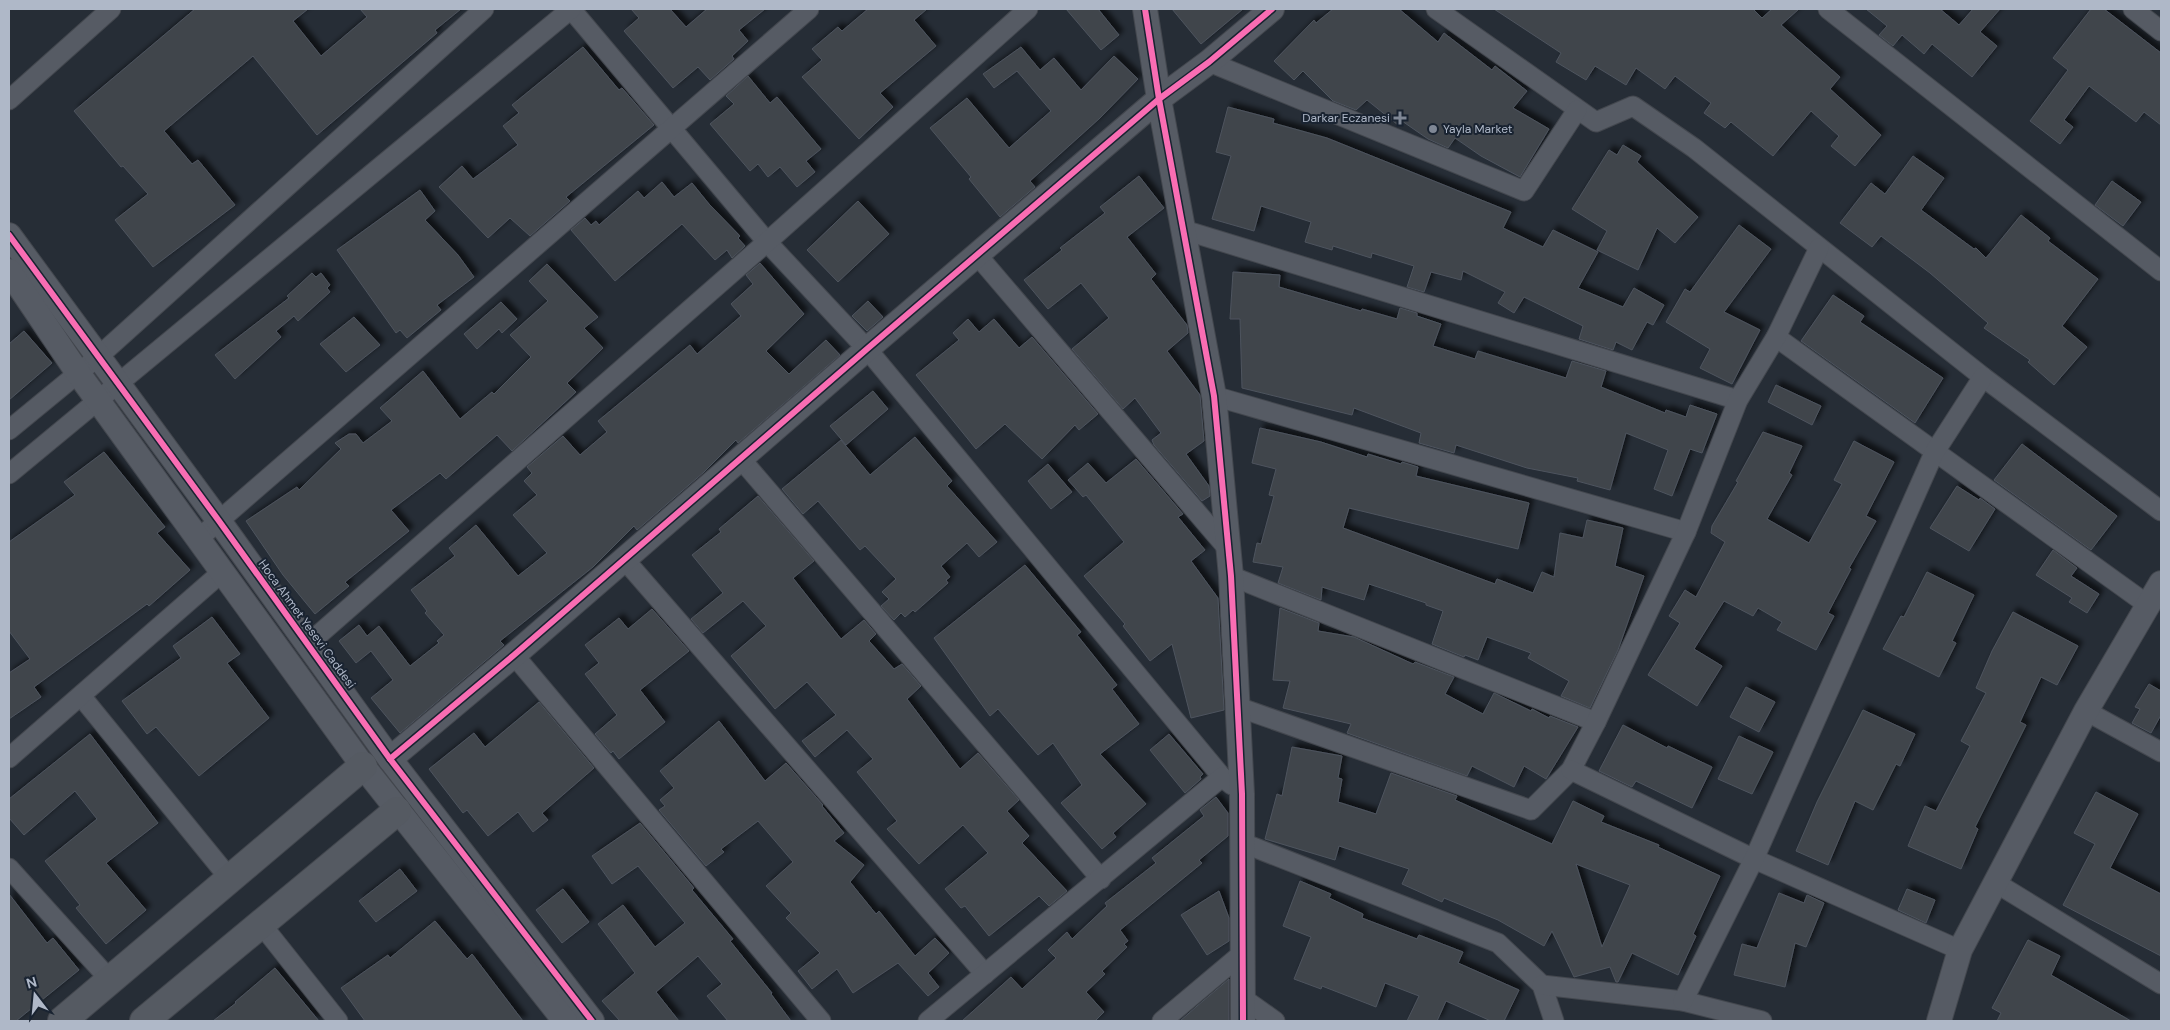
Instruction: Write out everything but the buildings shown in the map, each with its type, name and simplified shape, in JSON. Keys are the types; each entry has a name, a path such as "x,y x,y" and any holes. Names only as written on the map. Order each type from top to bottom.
{"main road":[{"path":"62,1021 112,981 363,766"},
{"path":"144,1021 397,811"}],"street":[{"path":"9,100 111,9"},
{"path":"9,430 99,356 484,9"},
{"path":"9,474 571,9 768,242 867,349 1222,777 1242,794"},
{"path":"198,539 809,9"},
{"path":"308,644 768,242 1028,9"},
{"path":"1145,9 1159,99 1214,396 1229,550 1238,707 1243,843 1244,1010 1275,1021"},
{"path":"390,759 514,655 740,458 1159,99 1209,62 1272,9"},
{"path":"1436,9 1596,122 1633,106 1694,148 1983,377 2161,510"},
{"path":"1828,9 2161,271"},
{"path":"2133,9 2161,30"},
{"path":"1209,62 1524,192 1577,110"},
{"path":"1184,230 1738,400"},
{"name":"Hoca Ahmet Yesevi Caddesi","path":"9,235 119,383 390,759 592,1021"},
{"path":"1238,707 1531,810 1571,770 1596,722 1686,532 1738,400 1776,337 1820,248"},
{"path":"978,256 1229,550"},
{"path":"9,271 97,400 363,766 565,1021"},
{"path":"1776,337 1934,453 2148,605"},
{"path":"1683,1001 1754,859 1934,453 1983,377"},
{"path":"1214,396 1686,532"},
{"path":"740,458 1101,879"},
{"path":"624,559 985,974"},
{"path":"9,758 221,573"},
{"path":"1231,576 1596,722"},
{"path":"1939,1021 1960,950 2086,711 2161,583"},
{"path":"514,655 821,1021"},
{"path":"81,696 230,879"},
{"path":"2086,711 2161,752"},
{"path":"1571,770 1754,859 1960,950"},
{"path":"928,1021 1222,777"},
{"path":"1243,843 1498,943 1542,985 1554,1021"},
{"path":"9,868 112,981"},
{"path":"1996,883 2161,984"},
{"path":"261,924 338,1021"},
{"path":"1162,1021 1244,952"},
{"path":"1542,985 1683,1001 1762,1021"}],"cycle path":[{"path":"1145,9 1159,99 1214,396 1231,576 1242,794 1243,1021"},
{"path":"390,759 514,655 1159,99 1209,62 1272,9"},
{"path":"9,235 219,521 390,759 592,1021"}],"place":[{"name":"Darkar Eczanesi","path":"1400,118"},
{"name":"Yayla Market","path":"1433,129"}]}
